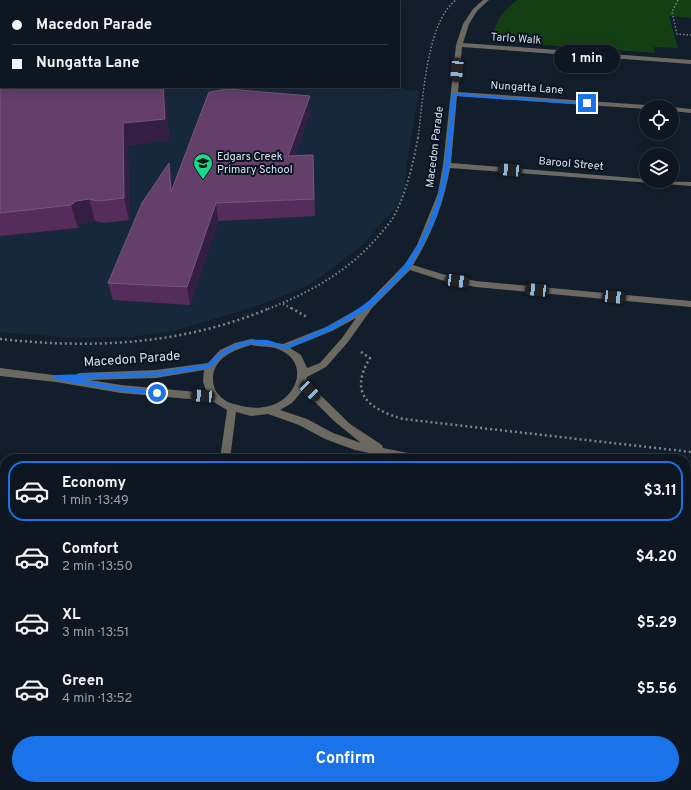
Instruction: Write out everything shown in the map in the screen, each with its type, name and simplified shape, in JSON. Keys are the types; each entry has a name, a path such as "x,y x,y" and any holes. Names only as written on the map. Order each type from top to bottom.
{"street":[{"name":"Macedon Parade","path":"303,379 323,365 345,340 369,306 408,266 421,245 434,216 442,192 447,165 459,45 466,24 475,10 486,0"},
{"name":"Tarlo Walk","path":"459,45 691,62"},
{"name":"Nungatta Lane","path":"454,94 639,107"},
{"path":"679,110 691,111"},
{"name":"Barool Street","path":"447,165 639,180"},
{"name":"Barool Street","path":"679,183 691,184"},
{"path":"408,266 441,277 476,284 691,304"},
{"name":"Macedon Parade","path":"284,347 329,329 369,306"},
{"path":"303,379 290,400 268,410 250,412 232,409 214,397 208,388 207,377 210,366 220,355 240,345 251,342 268,342 284,347 298,359 303,379 343,425 362,439 390,454"},
{"name":"Macedon Parade","path":"56,378 156,374 210,366"},
{"name":"Macedon Parade","path":"0,372 56,378 121,389 214,397"},
{"path":"226,454 228,446 228,426 232,409"},
{"path":"268,410 303,422 329,436 355,446 390,454"}],"path":[{"path":"0,339 49,344 132,343 186,335 238,321 282,304 312,289 362,253 382,235 404,199 409,179 433,42 440,18 456,0"},
{"path":"678,0 672,12 677,34 691,35"},
{"path":"282,304 329,329"},
{"path":"345,340 370,358 362,368 360,379 361,389 367,400 376,410 390,416 403,419 691,452"}],"shaded area":[{"name":"Edgars Creek Primary School","path":"0,88 380,88 419,91 407,162 404,199 358,249 311,284 260,305 174,331 130,337 78,338 0,332"}],"green space":[{"path":"517,0 691,0 691,18 669,16 678,48 654,47 655,53 491,41 500,18"}],"building":[{"path":"0,88 163,88 165,119 123,123 124,198 98,201 89,199 76,201 71,205 0,213"},
{"path":"228,89 310,96 288,156 313,155 314,199 216,203 187,287 108,283 142,203 169,163 171,192 209,92"}],"place":[{"name":"Edgars Creek Primary School","path":"203,180"}],"route":[{"path":"157,393 121,389 56,378 156,374 210,366 220,355 234,346 251,342 268,342 284,347 329,329 369,306 408,266 421,245 434,216 442,192 447,165 454,94 587,103"}]}
